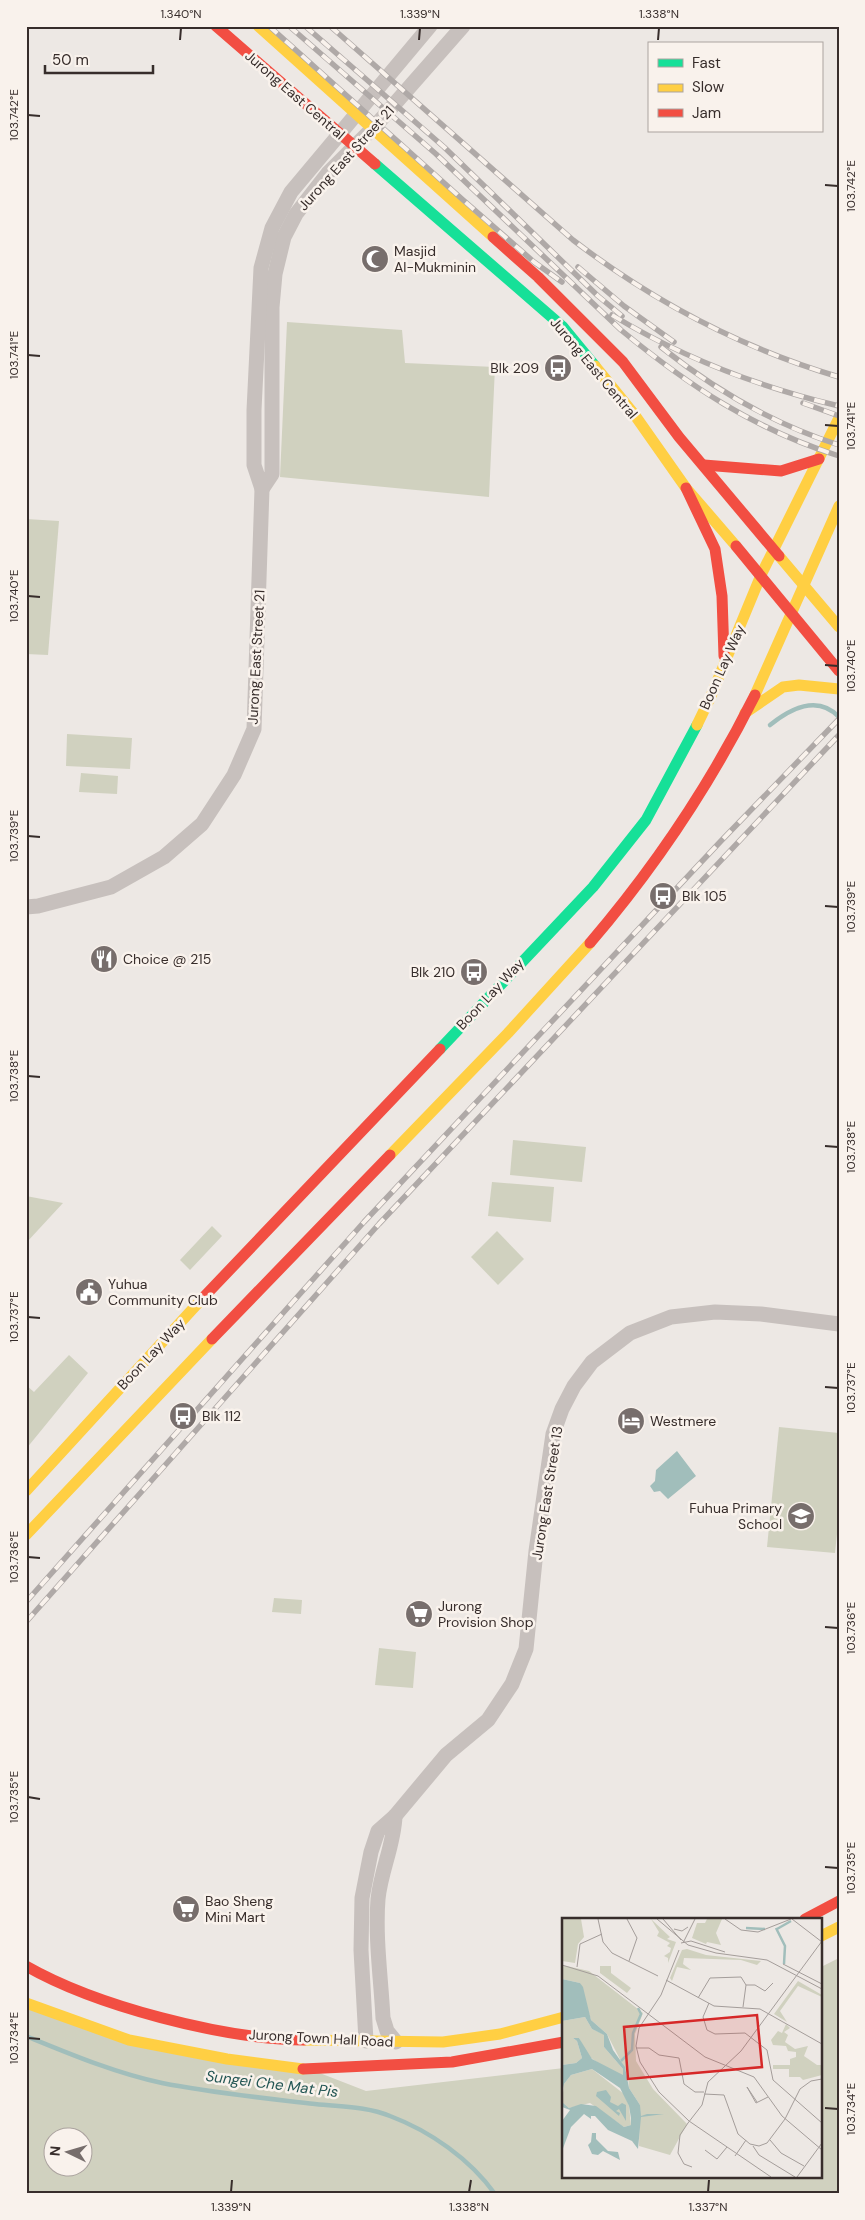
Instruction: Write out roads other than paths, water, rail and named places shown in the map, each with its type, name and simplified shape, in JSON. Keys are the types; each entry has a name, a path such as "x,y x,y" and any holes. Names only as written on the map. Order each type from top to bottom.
{"main road":[{"name":"Jurong East Central","path":"216,26 563,327 634,414 686,488 762,575 839,671"},
{"name":"Jurong East Central","path":"258,26 538,277 623,362 679,437 839,627"},
{"name":"Boon Lay Way","path":"26,1491 171,1332 594,887 646,820 711,696 773,550 839,418"},
{"path":"704,465 747,470 781,471 819,459"},
{"path":"686,488 714,548 722,596 725,662"},
{"path":"26,1535 187,1364 531,1008 605,927 674,836 698,800 744,714 792,614 839,506"},
{"path":"744,714 783,687 799,685 839,689"},
{"path":"807,1918 839,1901"},
{"path":"822,1936 839,1927"},
{"name":"Jurong Town Hall Road","path":"26,1966 47,1978 97,1997 166,2018 225,2032 298,2040 443,2042 500,2034 562,2018"},
{"name":"Jurong Town Hall Road","path":"26,2003 129,2040 228,2059 312,2070 452,2062 562,2042"},
{"path":"366,2042 370,2053 390,2067"}],"street":[{"name":"Jurong East Street 21","path":"26,907 38,906 111,887 164,857 202,824 234,774 254,729 262,489 254,465 254,403 261,268 272,228 291,192 338,133 430,26"},
{"name":"Jurong East Street 21","path":"262,489 272,474 272,307 278,254 284,237 296,214 354,146 374,128 464,26"},
{"name":"Jurong East Street 13","path":"366,2042 361,1950 362,1898 378,1831 395,1816 446,1754 488,1720 512,1684 526,1649 536,1551 554,1434 562,1409 574,1386 592,1362 630,1333 672,1317 715,1312 761,1314 839,1324"},
{"path":"395,1816 394,1835 378,1898 378,1917 383,2018 387,2031 396,2042"}],"water":[{"path":"677,1451 696,1476 668,1499 660,1491 654,1492 650,1486 655,1481 656,1470"}],"waterway":[{"path":"770,725 786,714 804,706 822,706 831,710 839,717"},
{"name":"Sungei Che Mat Pis","path":"26,2036 110,2068 162,2083 219,2092 353,2107 381,2113 405,2122 434,2138 474,2169 495,2194"}],"railway":[{"path":"269,26 534,262 562,282"},
{"path":"289,26 436,154 621,330 646,350 697,387 751,419 779,433 839,456"},
{"path":"305,26 444,147 598,296 622,316"},
{"path":"330,26 573,240 604,262 667,303 700,321 767,352 839,377"},
{"path":"578,267 624,306 674,342"},
{"path":"612,315 666,345 722,370 780,390 839,406"},
{"path":"661,347 702,378 746,404 791,427 839,445"},
{"path":"803,403 839,416"},
{"path":"26,1602 364,1222 720,842 839,719"},
{"path":"26,1622 379,1224 839,735"}],"place":[{"name":"Masjid Al-Mukminin","path":"375,259"},
{"name":"Blk 209","path":"558,368"},
{"name":"Blk 105","path":"663,896"},
{"name":"Choice @ 215","path":"104,959"},
{"name":"Blk 210","path":"474,972"},
{"name":"Yuhua Community Club","path":"89,1292"},
{"name":"Blk 112","path":"183,1416"},
{"name":"Westmere","path":"631,1421"},
{"name":"Fuhua Primary School","path":"801,1516"},
{"name":"Jurong Provision Shop","path":"419,1614"},
{"name":"Bao Sheng Mini Mart","path":"186,1909"}]}
